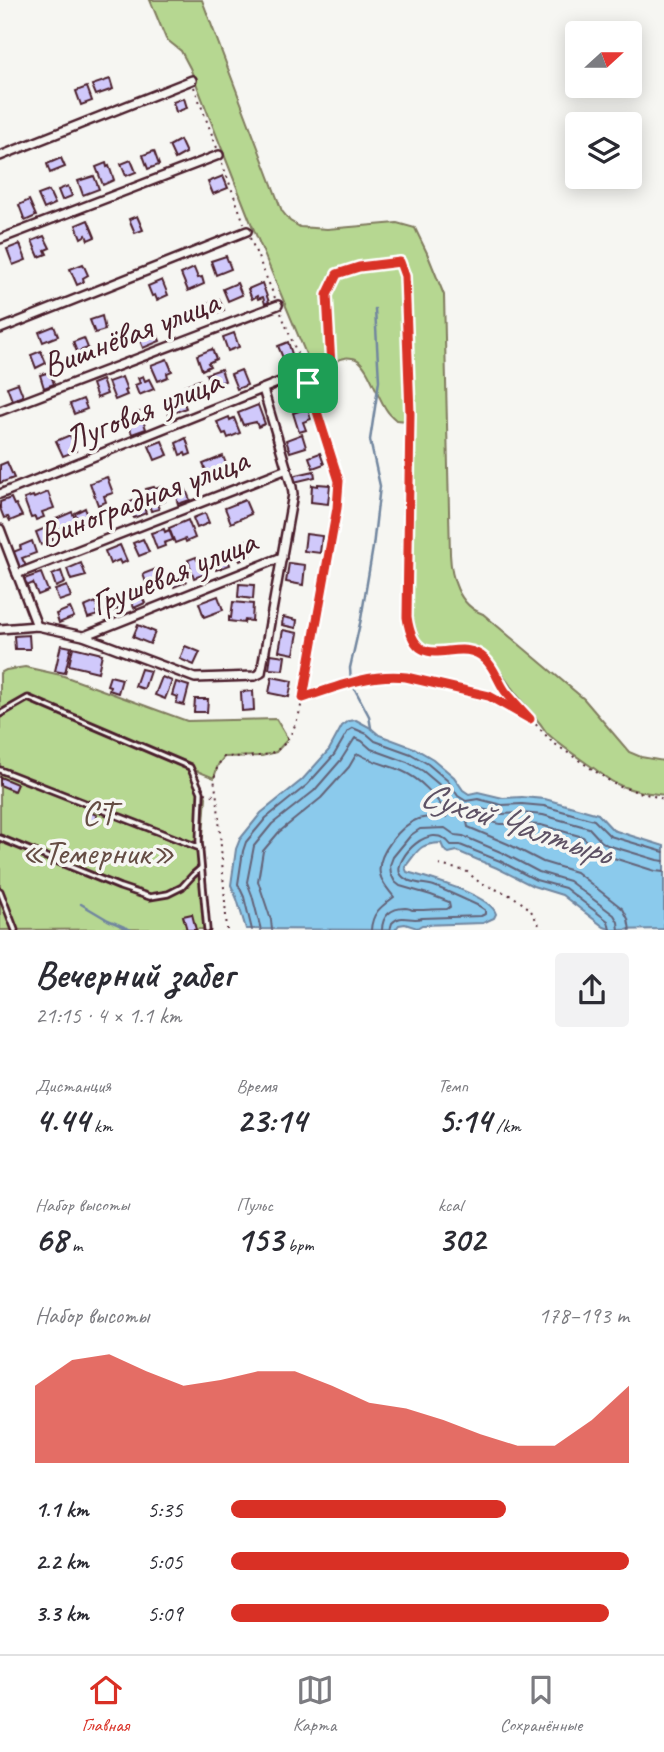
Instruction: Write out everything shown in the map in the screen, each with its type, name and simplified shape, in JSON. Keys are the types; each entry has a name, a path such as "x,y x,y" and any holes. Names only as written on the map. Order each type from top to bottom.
{"street":[{"path":"0,156 192,80"},
{"path":"0,239 219,155"},
{"path":"0,329 247,231"},
{"name":"Вишнёвая улица","path":"0,411 278,304"},
{"name":"Луговая улица","path":"0,494 302,373"},
{"path":"0,629 37,626 83,636 195,678 255,677 261,673 293,494 263,389"},
{"name":"Виноградная улица","path":"17,574 287,470"},
{"path":"0,528 37,626"},
{"name":"Грушевая улица","path":"83,636 282,557"}],"lane":[{"path":"0,714 28,698 190,767 201,793 200,848 206,929"},
{"path":"0,770 200,848"},
{"path":"0,838 150,897 168,894 183,887 201,869"},
{"path":"0,891 15,929"}],"path":[{"path":"192,80 247,231 302,365 302,373 308,383 339,481 337,508 300,712 288,739 276,752 262,756 224,757 214,778 227,929"},
{"path":"308,383 330,379 327,295 337,274 359,267 400,262 405,276 410,401 409,631 424,649 432,653 464,649 473,651 485,659 505,691 552,743 617,786 664,799"},
{"path":"303,698 351,682 392,676 406,677 489,696 530,719"},
{"path":"201,793 217,796"},
{"path":"439,865 466,871 479,882 514,897 530,909 542,929"}],"green space":[{"path":"150,0 202,0 282,211 290,221 300,227 327,229 397,223 415,228 444,295 450,554 454,581 467,604 483,614 584,699 629,752 664,761 664,795 634,790 614,783 559,743 539,723 494,664 474,647 430,650 422,644 415,629 410,602 408,421 396,420 389,413 365,368 356,359 340,359 322,374 318,375 313,371 190,68 181,51 166,39"},
{"name":"СТ «Темерник»","path":"25,667 61,675 187,721 276,719 288,739 276,752 262,756 224,757 214,778 195,770 206,797 202,849 209,929 0,930 0,673"}],"water":[{"name":"Сухой Чалтырь","path":"356,720 379,735 414,748 433,759 469,794 478,792 503,798 545,799 598,814 613,830 664,846 664,929 612,930 604,927 562,895 533,886 457,851 449,853 441,843 420,849 405,867 407,872 443,883 483,900 492,907 496,914 494,918 483,923 422,925 417,928 405,924 399,925 395,930 246,929 231,885 240,839 261,813 302,780 329,750 342,726"}],"building":[{"path":"110,79 113,89 96,95 92,85"},
{"path":"87,87 92,101 81,105 76,91"},
{"path":"184,98 187,108 176,112 173,102"},
{"path":"180,140 186,153 175,159 169,146"},
{"path":"154,151 159,165 148,169 143,155"},
{"path":"61,158 65,167 50,173 47,164"},
{"path":"131,160 136,172 126,176 121,164"},
{"path":"106,163 114,180 103,185 96,167"},
{"path":"94,176 99,189 83,195 78,181"},
{"path":"223,176 228,188 213,194 208,182"},
{"path":"68,186 72,196 62,200 58,190"},
{"path":"49,191 55,204 44,209 38,195"},
{"path":"29,200 36,216 25,221 19,205"},
{"path":"137,216 143,230 135,233 129,219"},
{"path":"88,220 95,237 88,240 86,235 81,238 76,225"},
{"path":"44,236 50,248 45,250 47,254 39,257 32,241"},
{"path":"20,244 26,260 13,265 7,249"},
{"path":"226,256 231,269 216,275 211,261"},
{"path":"83,264 88,275 83,278 84,282 77,285 70,269"},
{"path":"194,268 204,284 188,291 181,274"},
{"path":"162,280 168,295 157,300 148,286"},
{"path":"237,283 242,295 228,301 223,289"},
{"path":"262,283 269,302 265,304 263,297 252,299 248,289"},
{"path":"219,299 224,310 203,318 199,307"},
{"path":"102,316 105,330 95,333 90,320"},
{"path":"54,326 58,336 43,342 39,332"},
{"path":"145,328 147,332 155,329 160,341 143,348 136,331"},
{"path":"234,333 239,347 228,351 223,337"},
{"path":"84,338 88,348 77,352 73,342"},
{"path":"288,342 292,354 283,358 278,346"},
{"path":"212,349 216,359 202,370 197,355"},
{"path":"41,351 46,363 36,368 31,355"},
{"path":"167,359 172,371 167,373 168,377 158,381 151,365"},
{"path":"221,369 225,381 211,386 206,374"},
{"path":"241,370 247,385 237,389 231,374"},
{"path":"50,372 54,384 44,388 40,375"},
{"path":"143,376 145,381 149,379 154,389 139,395 135,385 140,383 138,378"},
{"path":"122,377 127,395 115,400 108,382"},
{"path":"102,380 107,394 97,398 92,384"},
{"path":"200,380 203,389 189,395 185,385"},
{"path":"18,383 23,396 12,400 7,387"},
{"path":"298,390 303,404 291,409 286,394"},
{"path":"181,396 186,408 169,415 164,403"},
{"path":"83,399 87,409 74,414 70,404"},
{"path":"258,405 265,424 258,427 256,422 243,425 238,413"},
{"path":"308,408 311,419 303,422 306,430 299,432 293,413"},
{"path":"140,412 146,429 132,434 126,418"},
{"path":"229,417 230,420 234,418 240,433 228,438 217,422"},
{"path":"302,434 306,447 290,452 286,440"},
{"path":"70,435 76,451 63,456 56,441"},
{"path":"186,438 191,454 180,455 176,443"},
{"path":"162,441 168,455 155,460 149,446"},
{"path":"320,453 324,464 313,468 309,457"},
{"path":"223,456 228,469 209,477 203,464"},
{"path":"7,462 14,478 0,483 0,465"},
{"path":"314,471 315,477 294,482 292,476"},
{"path":"107,477 113,493 104,496 106,502 98,505 90,483"},
{"path":"312,485 330,485 328,504 311,502"},
{"path":"161,487 165,501 157,504 159,509 151,511 146,489"},
{"path":"186,490 190,500 178,504 175,494"},
{"path":"48,492 54,508 42,512 44,517 36,520 35,517 31,518 24,499"},
{"path":"11,498 22,516 10,521 8,517 4,518 0,502"},
{"path":"140,498 146,513 134,518 128,503"},
{"path":"245,500 251,514 231,523 225,508"},
{"path":"85,508 90,522 80,526 75,513"},
{"path":"72,512 78,525 72,528 73,531 62,535 56,519"},
{"path":"205,513 209,523 197,528 193,518"},
{"path":"188,520 195,538 175,543 169,528"},
{"path":"48,527 53,540 41,545 36,532"},
{"path":"164,529 165,532 169,530 173,540 157,549 151,533"},
{"path":"306,534 322,536 320,553 304,551"},
{"path":"143,539 149,552 139,556 133,543"},
{"path":"248,540 253,552 240,561 233,546"},
{"path":"32,541 36,553 22,558 26,566 19,569 13,552"},
{"path":"120,545 127,561 121,564 119,560 110,564 105,551"},
{"path":"227,556 230,565 216,570 213,561"},
{"path":"196,557 197,560 202,558 208,573 194,578 188,560"},
{"path":"81,563 86,576 71,580 67,569"},
{"path":"289,563 305,565 303,585 286,582"},
{"path":"156,569 161,583 148,588 143,574"},
{"path":"61,571 65,583 56,587 52,575"},
{"path":"181,572 186,582 174,587 169,577"},
{"path":"41,573 48,591 38,595 33,583 27,586 24,579"},
{"path":"239,584 254,585 253,599 238,597"},
{"path":"67,586 71,597 59,601 55,590"},
{"path":"140,592 145,603 134,608 129,596"},
{"path":"218,596 223,610 204,617 199,603"},
{"path":"118,597 122,607 106,614 101,604"},
{"path":"96,602 98,615 88,618 84,607"},
{"path":"233,602 253,604 252,621 229,621"},
{"path":"70,608 74,617 59,623 56,614"},
{"path":"283,617 297,620 296,628 282,625"},
{"path":"138,625 155,632 150,644 133,637"},
{"path":"283,630 298,633 294,654 279,651"},
{"path":"29,635 30,649 15,649 14,636"},
{"path":"61,645 71,647 65,673 55,671"},
{"path":"185,646 200,652 194,665 180,659"},
{"path":"73,647 102,654 98,672 69,665"},
{"path":"271,654 285,656 283,670 269,669"},
{"path":"141,669 150,671 144,689 135,686"},
{"path":"110,676 122,679 118,693 109,690 110,686 107,685"},
{"path":"162,677 172,681 165,699 155,695"},
{"path":"272,677 292,681 289,697 269,693"},
{"path":"176,682 189,686 184,705 176,703 178,697 172,695"},
{"path":"253,691 254,710 242,711 241,692"},
{"path":"195,699 208,699 207,712 194,712"},
{"path":"0,777 17,784 14,791 0,785"},
{"path":"87,811 97,815 93,826 83,822"},
{"path":"192,914 196,930 187,930 183,916"}],"waterway":[{"path":"371,728 369,716 351,682 350,668 373,547 380,486 370,440 379,381 375,309"},
{"path":"81,904 131,930"}],"route":[{"path":"400,262 405,276 410,414 409,631 424,649 432,653 464,649 485,659 505,691 530,719 489,696 406,677 392,676 351,682 303,698 337,508 339,481 308,383 330,379 327,295 337,274 359,267 400,262"}]}
